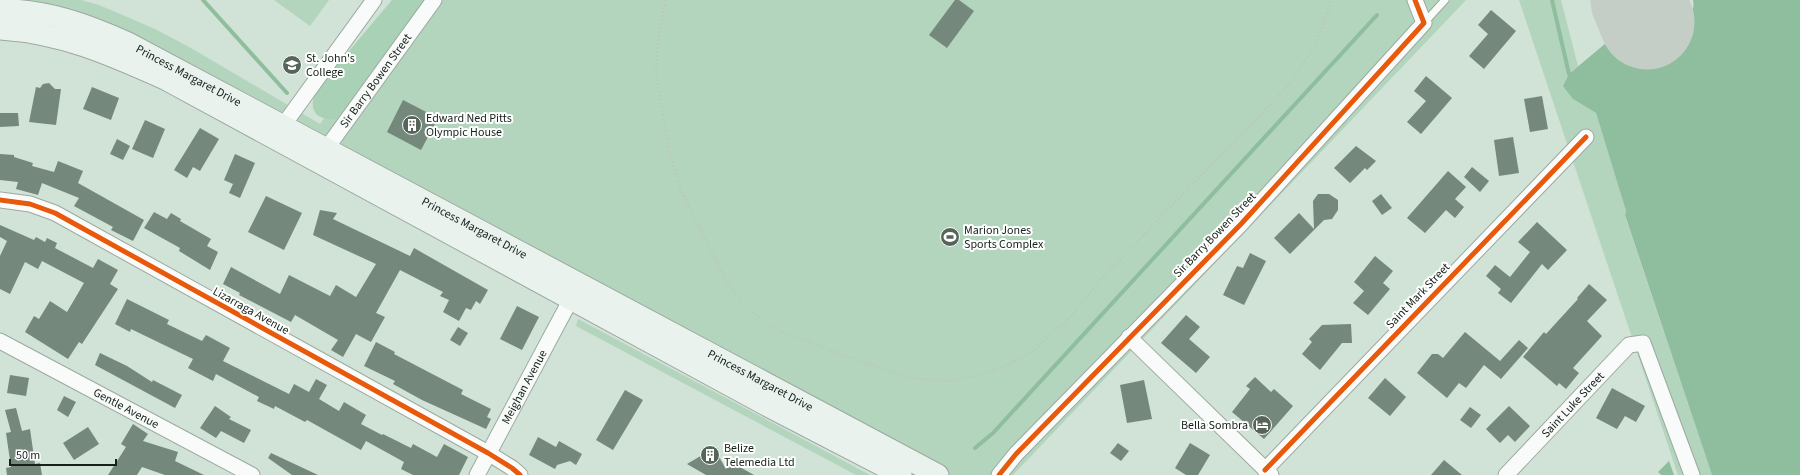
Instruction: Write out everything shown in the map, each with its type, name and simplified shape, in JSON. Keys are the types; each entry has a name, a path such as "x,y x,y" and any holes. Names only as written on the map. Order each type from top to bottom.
{"main road":[{"name":"Princess Margaret Drive","path":"0,10 34,13 67,20 98,30 167,63 278,132"},
{"name":"Princess Margaret Drive","path":"0,29 62,38 91,47 165,79 278,132 938,475"},
{"name":"Princess Margaret Drive","path":"321,155 571,299 766,405 900,475"}],"street":[{"path":"278,132 374,0"},
{"name":"Sir Barry Bowen Street","path":"321,155 434,0"},
{"path":"1415,0 1424,23"},
{"name":"Sir Barry Bowen Street","path":"999,475 1016,454 1241,224 1424,23"},
{"name":"Saint Mark Street","path":"1268,472 1586,137"},
{"name":"Lizarraga Avenue","path":"0,200 30,204 55,213 488,453 512,468 520,475"},
{"name":"Meighan Avenue","path":"477,475 571,299"},
{"path":"1129,337 1268,472"},
{"name":"Saint Luke Street","path":"1506,475 1629,346 1643,343 1692,475"},
{"name":"Gentle Avenue","path":"1,344 252,475"}],"lane":[{"path":"1424,23 1445,0"}],"path":[{"path":"665,0 658,40 656,74 669,151 682,192 726,281 741,302 768,325 789,335 908,378 949,381 979,375 1010,364 1034,351 1072,315 1107,273 1287,87 1314,48 1332,0"}],"shaded area":[{"name":"Marion Jones Sports Complex","path":"20,0 81,0 99,5 155,29 191,48 320,124 411,0 1466,0 1013,475 948,475 314,129 144,39 65,8"},
{"path":"274,0 329,0 310,26"},
{"path":"392,0 424,0 337,119 329,119 318,116 313,108 314,96 317,89"},
{"path":"1519,0 1561,0 1578,66 1569,74 1573,99 1596,113 1626,211 1625,216 1712,475 1678,475"},
{"path":"1693,0 1800,0 1800,475 1712,475 1625,215 1626,211 1596,113 1573,99 1563,86 1569,74 1606,43 1621,48 1628,48 1682,23 1691,14 1693,9"},
{"path":"578,319 870,475 856,475 576,326"},
{"path":"1669,461 1674,475 1661,475 1658,472"}],"building":[{"path":"955,0 959,0 974,11 947,48 929,35"},
{"path":"1491,10 1516,31 1484,69 1469,56 1488,34 1478,25"},
{"path":"1426,76 1452,98 1421,134 1407,122 1426,101 1414,91"},
{"path":"49,83 55,89 61,89 56,125 29,122 36,87 40,88 43,84"},
{"path":"92,87 119,98 111,120 83,109"},
{"path":"1542,96 1548,129 1530,132 1524,99"},
{"name":"Edward Ned Pitts Olympic House","path":"403,100 438,118 421,150 387,132"},
{"path":"0,113 18,113 19,126 0,127"},
{"path":"145,120 165,129 153,158 132,149"},
{"path":"200,128 219,139 200,171 193,167 187,178 174,170"},
{"path":"1513,137 1519,173 1499,176 1494,140"},
{"path":"117,139 130,146 123,160 110,154"},
{"path":"1356,146 1376,161 1367,170 1365,168 1350,183 1334,168"},
{"path":"0,154 14,155 14,157 33,163 32,166 54,172 58,161 83,171 78,183 144,220 133,241 111,230 113,227 74,206 79,198 42,183 38,195 16,189 18,182 0,180"},
{"path":"235,154 255,163 240,198 229,193 233,184 224,180"},
{"path":"1472,167 1489,181 1480,192 1464,177"},
{"path":"1448,171 1466,187 1455,199 1464,207 1455,218 1446,210 1425,233 1407,218"},
{"path":"1318,194 1329,194 1338,200 1338,210 1332,219 1324,220 1290,254 1274,238 1299,213 1314,229 1313,201"},
{"path":"1381,194 1392,208 1382,215 1372,201"},
{"path":"266,196 302,213 284,250 248,232"},
{"path":"320,210 337,213 333,219 410,256 414,248 488,290 480,304 476,301 471,310 466,308 459,321 443,312 449,300 440,296 443,292 400,270 376,313 385,317 371,342 356,334 343,357 331,350 338,340 295,315 291,322 239,295 240,293 223,284 231,267 280,294 289,275 330,296 336,285 356,297 376,264 313,235"},
{"path":"154,212 167,219 171,213 181,219 180,221 211,239 207,246 218,252 210,270 179,251 180,248 144,228"},
{"path":"1537,222 1567,250 1548,270 1542,264 1511,303 1498,293 1501,289 1486,276 1495,265 1510,277 1530,252 1518,242"},
{"path":"0,225 34,240 36,237 45,242 47,238 57,243 55,248 93,268 98,259 118,270 110,284 118,289 82,344 79,342 68,359 25,332 34,316 39,319 50,301 67,312 84,283 42,261 38,269 25,262 10,294 0,289 0,256 7,241 0,237"},
{"path":"1250,253 1266,261 1244,305 1223,295 1237,266 1243,268"},
{"path":"1375,256 1393,271 1383,283 1390,289 1368,315 1353,303 1364,291 1354,282"},
{"path":"1589,284 1607,300 1587,321 1602,336 1573,368 1579,373 1566,389 1559,383 1557,386 1523,357 1544,332 1546,334 1578,299 1577,298"},
{"path":"127,299 169,320 167,324 202,341 206,335 230,348 223,361 289,394 294,384 309,392 316,379 327,385 319,399 339,411 344,402 366,415 361,424 382,435 383,434 411,448 413,444 437,457 444,444 468,457 459,475 413,475 401,469 404,462 366,441 361,450 307,420 305,422 275,406 274,409 257,401 259,397 216,374 213,381 188,368 193,359 131,329 130,332 115,324"},
{"path":"517,306 539,317 522,350 500,339"},
{"path":"1186,315 1200,327 1189,339 1210,357 1196,373 1161,343"},
{"path":"1351,324 1352,343 1342,343 1320,370 1302,354 1312,342 1309,339 1322,325"},
{"path":"458,327 468,333 460,346 450,340"},
{"path":"1465,332 1500,361 1519,340 1528,348 1501,379 1484,365 1466,388 1459,383 1447,398 1417,373 1432,354 1438,354 1443,358"},
{"path":"376,342 395,352 394,354 463,390 461,394 491,409 487,417 491,419 486,429 422,400 393,384 395,381 364,366"},
{"path":"100,353 127,366 152,382 153,380 182,395 175,408 95,365"},
{"path":"10,375 29,378 26,396 7,393"},
{"name":"Bella Sombra","path":"1255,377 1271,392 1274,389 1293,406 1264,439 1232,412 1250,389 1246,386"},
{"path":"1385,378 1406,397 1390,416 1368,398"},
{"path":"1144,380 1152,419 1127,423 1120,385"},
{"path":"1612,388 1645,406 1636,422 1625,416 1617,429 1596,418"},
{"path":"625,390 643,400 613,450 596,440"},
{"path":"64,396 76,402 68,417 57,410"},
{"path":"215,406 231,417 229,419 251,430 244,443 221,431 216,438 200,428"},
{"path":"1509,406 1530,426 1515,442 1508,435 1500,443 1486,429"},
{"path":"1470,407 1481,415 1471,428 1460,420"},
{"path":"16,408 22,431 30,429 35,464 40,463 42,475 7,475 6,468 11,467 6,433 11,432 5,410"},
{"path":"133,424 148,434 143,441 178,452 175,461 204,475 165,475 142,467 137,475 108,475 126,447 121,444"},
{"path":"88,427 99,444 74,460 63,443"},
{"path":"538,437 556,447 559,441 582,454 576,465 570,461 557,465 555,469 529,455"},
{"path":"1118,443 1129,451 1121,461 1110,453"},
{"path":"1190,443 1210,455 1198,475 1186,475 1175,468"},
{"name":"Belize Telemedia Ltd","path":"714,448 726,469 731,462 754,475 706,475 687,464"},
{"path":"271,453 318,475 292,475 268,458"},
{"path":"1444,460 1462,475 1431,475"}],"waterway":[{"path":"203,0 287,93"},
{"path":"1552,0 1569,74"},
{"path":"975,448 993,433 1377,15"}],"runway":[{"path":"1638,0 1647,22"}],"cycle path":[{"path":"999,475 1016,454 1241,224 1424,23 1415,0"},
{"path":"1265,470 1586,137"},
{"path":"0,200 30,204 55,213 488,453 512,468 520,475"}],"place":[{"name":"St. John's College","path":"292,65"},
{"name":"Edward Ned Pitts Olympic House","path":"412,125"},
{"name":"Marion Jones Sports Complex","path":"950,237"},
{"name":"Bella Sombra","path":"1262,425"},
{"name":"Belize Telemedia Ltd","path":"710,455"}]}
